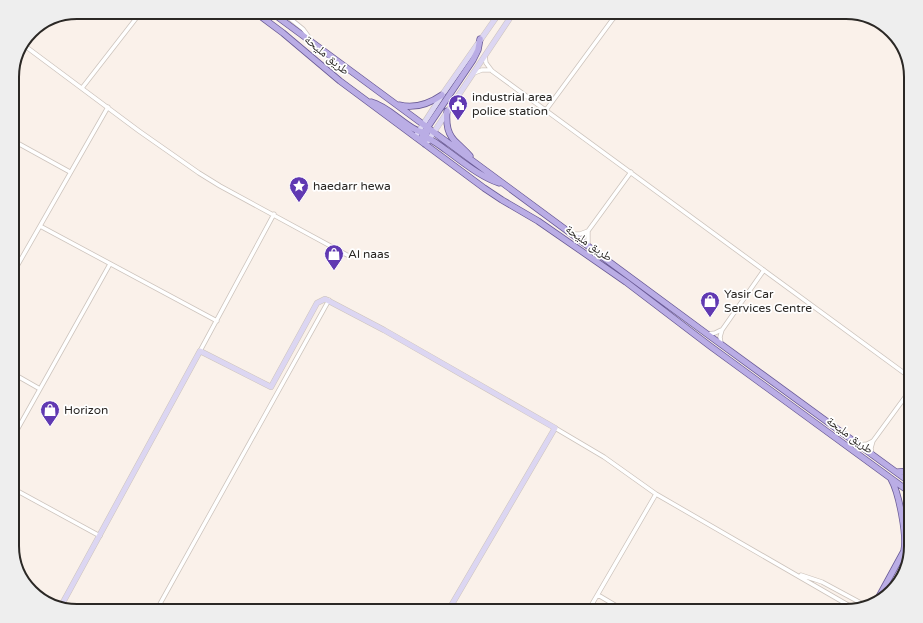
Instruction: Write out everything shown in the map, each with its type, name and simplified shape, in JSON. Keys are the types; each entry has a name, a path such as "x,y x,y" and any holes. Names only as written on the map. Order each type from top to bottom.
{"main road":[{"name":"طريق مليحة","path":"264,19 283,33 329,73 369,102 423,135 433,132 588,245 721,345 904,477"},
{"name":"طريق مليحة","path":"281,19 395,103 423,135 496,197 538,221 626,282 710,346 904,487"},
{"path":"423,135 442,95 495,19"},
{"path":"433,132 509,19"},
{"path":"423,135 473,60 478,50 480,39"},
{"path":"395,103 409,106 422,105 442,95"},
{"path":"447,111 446,123 449,134 453,140 468,153 471,160"},
{"path":"423,135 479,174 504,184"},
{"path":"63,602 200,351 271,387 317,302 323,299 329,300 555,428 452,604"},
{"path":"814,422 820,422 824,419"},
{"path":"897,472 904,472"},
{"path":"888,476 894,484 897,494 904,532"},
{"path":"882,591 904,551"}],"street":[{"path":"82,88 135,19"},
{"path":"291,19 304,29 311,41"},
{"path":"546,110 613,19"},
{"path":"27,48 139,131 199,173 347,255"},
{"path":"485,56 486,63 492,71 904,373"},
{"path":"472,75 482,70 492,71"},
{"path":"19,263 108,107"},
{"path":"19,144 70,172"},
{"path":"588,245 588,232 631,172"},
{"path":"200,351 274,214"},
{"path":"40,226 216,322"},
{"path":"572,234 588,232"},
{"path":"19,426 110,264"},
{"path":"721,345 720,337 722,330 764,270"},
{"path":"160,604 329,300"},
{"path":"707,334 722,330"},
{"path":"19,377 40,389"},
{"path":"872,455 872,441 904,398"},
{"path":"555,428 604,457 656,494 846,604"},
{"path":"858,445 872,441"},
{"path":"19,492 100,536"},
{"path":"592,604 656,494"},
{"path":"798,575 822,582 859,602"},
{"path":"598,595 613,604"}],"place":[{"name":"industrial area police station","path":"458,121"},
{"name":"haedarr hewa","path":"299,203"},
{"name":"Al naas","path":"334,271"},
{"name":"Yasir Car Services Centre","path":"710,318"},
{"name":"Horizon","path":"50,427"}]}
